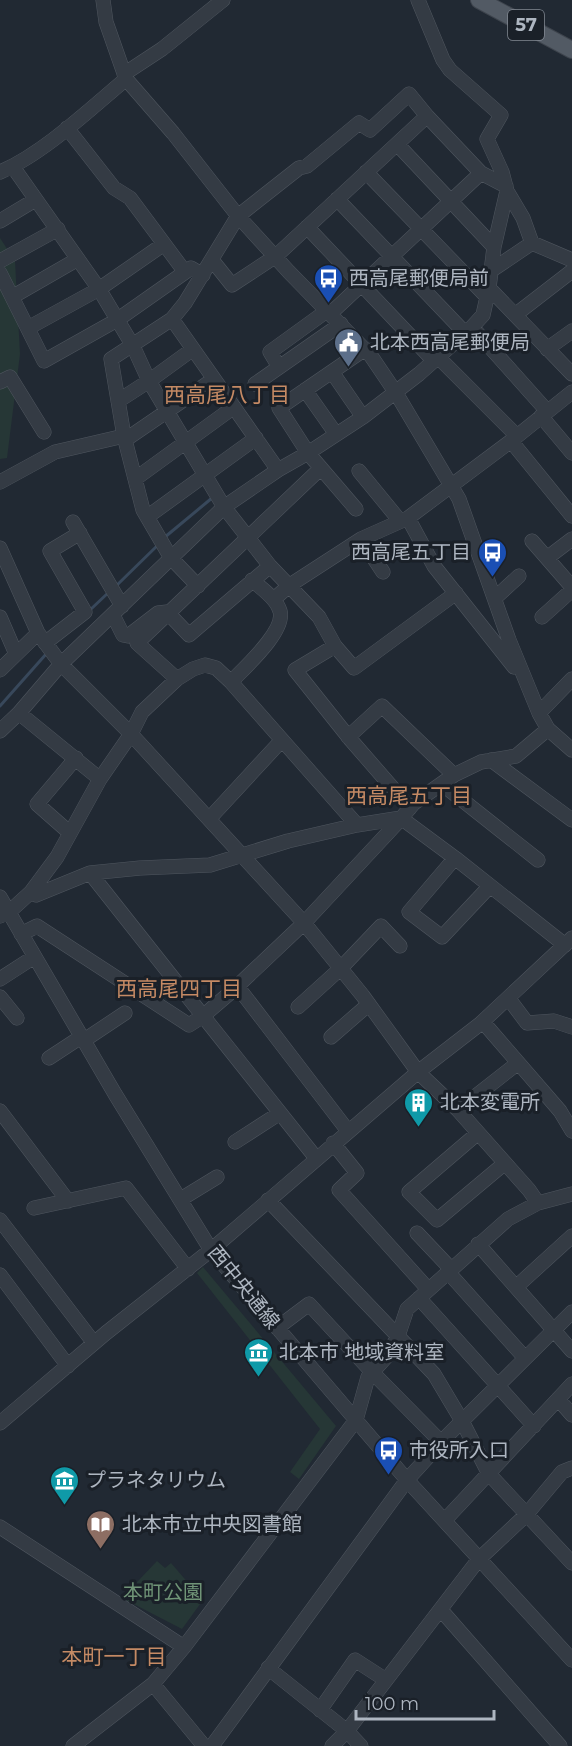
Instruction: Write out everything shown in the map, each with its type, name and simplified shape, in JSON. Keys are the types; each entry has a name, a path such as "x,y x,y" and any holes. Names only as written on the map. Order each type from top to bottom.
{"main road":[{"name":"57","path":"479,0 572,50"}],"street":[{"path":"103,0 106,22 125,77 173,133 238,216 365,349 396,393 459,499 538,713 548,729 569,744"},
{"path":"223,0 125,77 67,129 6,170 35,200 99,289 133,346 149,381 224,507 270,566 319,617 335,646 354,668 456,593"},
{"path":"418,0 443,60 450,70 501,115 487,139 532,243 572,260"},
{"path":"198,586 171,558 143,510 125,438 111,359 172,319 203,275 238,216 299,168 307,166 358,123 370,130 409,94 479,170 507,189"},
{"path":"212,260 232,285 276,256 427,116"},
{"path":"67,129 114,188 130,198 185,272"},
{"path":"397,144 494,248"},
{"path":"279,367 270,352 329,312 421,228 479,170 491,148"},
{"path":"366,172 572,374"},
{"path":"0,731 20,713 61,664 224,507 363,417 396,393 469,330 483,315 507,189"},
{"path":"337,199 469,330 544,414 572,453"},
{"path":"0,221 35,200"},
{"path":"307,227 514,439 572,516"},
{"path":"0,261 58,230"},
{"path":"492,270 532,243"},
{"path":"28,328 99,289 164,244"},
{"path":"12,297 78,259"},
{"path":"0,273 44,361 117,320 191,268 203,275"},
{"path":"514,315 572,271"},
{"path":"172,319 278,470"},
{"path":"255,384 341,324"},
{"path":"547,349 572,331"},
{"path":"118,401 193,349"},
{"path":"356,509 308,453 279,408 365,349"},
{"path":"332,372 363,417"},
{"path":"0,382 10,376 44,432"},
{"path":"0,482 55,452 125,438 214,379"},
{"path":"305,390 336,434"},
{"path":"274,599 290,585 361,539 404,519 451,487 572,392"},
{"path":"135,479 234,407"},
{"path":"147,518 256,438"},
{"path":"177,679 137,643 321,468"},
{"path":"359,471 404,519 434,566 526,681"},
{"path":"0,670 16,654 84,612 50,551 77,528 118,611 123,634 128,636 163,611 168,613 189,636 270,566"},
{"path":"361,539 383,572"},
{"path":"547,558 572,539"},
{"path":"532,541 572,588 542,617"},
{"path":"0,548 41,638 61,664 131,734 304,922 369,1004 418,1072 458,1110 538,1203"},
{"path":"495,598 519,576"},
{"path":"231,682 272,637 280,620 280,612 274,599 252,580"},
{"path":"0,617 16,654"},
{"path":"0,1423 94,1343 212,1250 333,1143 418,1072 483,1022 568,942 490,886 455,858 406,813 296,670 335,646"},
{"path":"4,914 30,892 57,856 100,779 131,734 142,712 177,679 204,665 216,668 231,682 357,825"},
{"path":"538,713 572,679"},
{"path":"348,737 382,706 454,775"},
{"path":"20,713 100,779"},
{"path":"21,934 37,926 189,1025 203,1016 237,986 304,922 414,803 454,775 481,762 516,756 548,729"},
{"path":"209,819 282,740"},
{"path":"70,833 37,804 76,758"},
{"path":"491,760 572,820"},
{"path":"442,784 538,860"},
{"path":"30,892 36,895 90,873 210,865 288,841 406,813"},
{"path":"455,858 409,912 442,937 490,886"},
{"path":"90,873 316,1158"},
{"name":"西中央通線","path":"0,897 4,914 21,934 82,1039 212,1250 407,1480 572,1660"},
{"path":"298,1007 340,969 381,926 400,946"},
{"path":"0,979 34,957"},
{"path":"237,986 348,1131"},
{"path":"0,997 16,1018"},
{"path":"508,999 527,1023 569,1022"},
{"path":"331,1036 369,1004"},
{"path":"49,1058 125,1013"},
{"path":"483,1022 560,1111 572,1131"},
{"path":"458,1110 518,1063"},
{"path":"0,1111 68,1201"},
{"path":"235,1142 280,1113"},
{"path":"478,1133 409,1192 437,1220 505,1164"},
{"path":"333,1143 357,1173 339,1190 497,1386 534,1426"},
{"path":"181,1199 217,1177"},
{"path":"34,1208 126,1188 188,1269"},
{"path":"73,1746 153,1684 184,1647 356,1420 368,1377 388,1355 398,1336 407,1309 508,1218 538,1203 572,1194"},
{"path":"268,1200 434,1374 462,1421 489,1474 572,1563"},
{"path":"0,1220 7,1239 94,1343"},
{"path":"417,1233 525,1358"},
{"path":"516,1287 572,1236"},
{"path":"478,1244 572,1351"},
{"path":"0,1275 68,1366"},
{"path":"278,1328 309,1304 442,1443"},
{"path":"212,1746 407,1480 462,1421 572,1312"},
{"path":"445,1520 572,1384"},
{"path":"558,1399 572,1415"},
{"path":"332,1746 347,1731 479,1559 526,1515 562,1472 572,1468"},
{"path":"0,1527 184,1647"},
{"path":"441,1610 560,1746"},
{"path":"320,1710 355,1660 386,1680"},
{"path":"268,1668 347,1731 361,1746"},
{"path":"153,1684 204,1746"}],"green space":[{"path":"0,238 15,261 20,354 7,458 0,459"},
{"path":"203,1267 336,1426 299,1479 290,1472 320,1429 197,1273"},
{"name":"本町公園","path":"157,1561 165,1568 171,1563 203,1600 182,1629 122,1598"}],"waterway":[{"path":"165,537 212,498"},
{"path":"116,586 159,544"},
{"path":"90,610 109,592"},
{"path":"0,706 47,653"}],"place":[{"name":"西高尾郵便局前","path":"328,304"},
{"name":"北本西高尾郵便局","path":"349,368"},
{"name":"西高尾五丁目","path":"492,578"},
{"name":"北本変電所","path":"419,1128"},
{"name":"北本市 地域資料室","path":"258,1378"},
{"name":"市役所入口","path":"388,1476"},
{"name":"プラネタリウム","path":"65,1506"},
{"name":"北本市立中央図書館","path":"101,1550"}],"district":[{"name":"西高尾八丁目","path":"227,394"},
{"name":"西高尾五丁目","path":"409,795"},
{"name":"西高尾四丁目","path":"179,988"},
{"name":"本町一丁目","path":"114,1656"}]}
